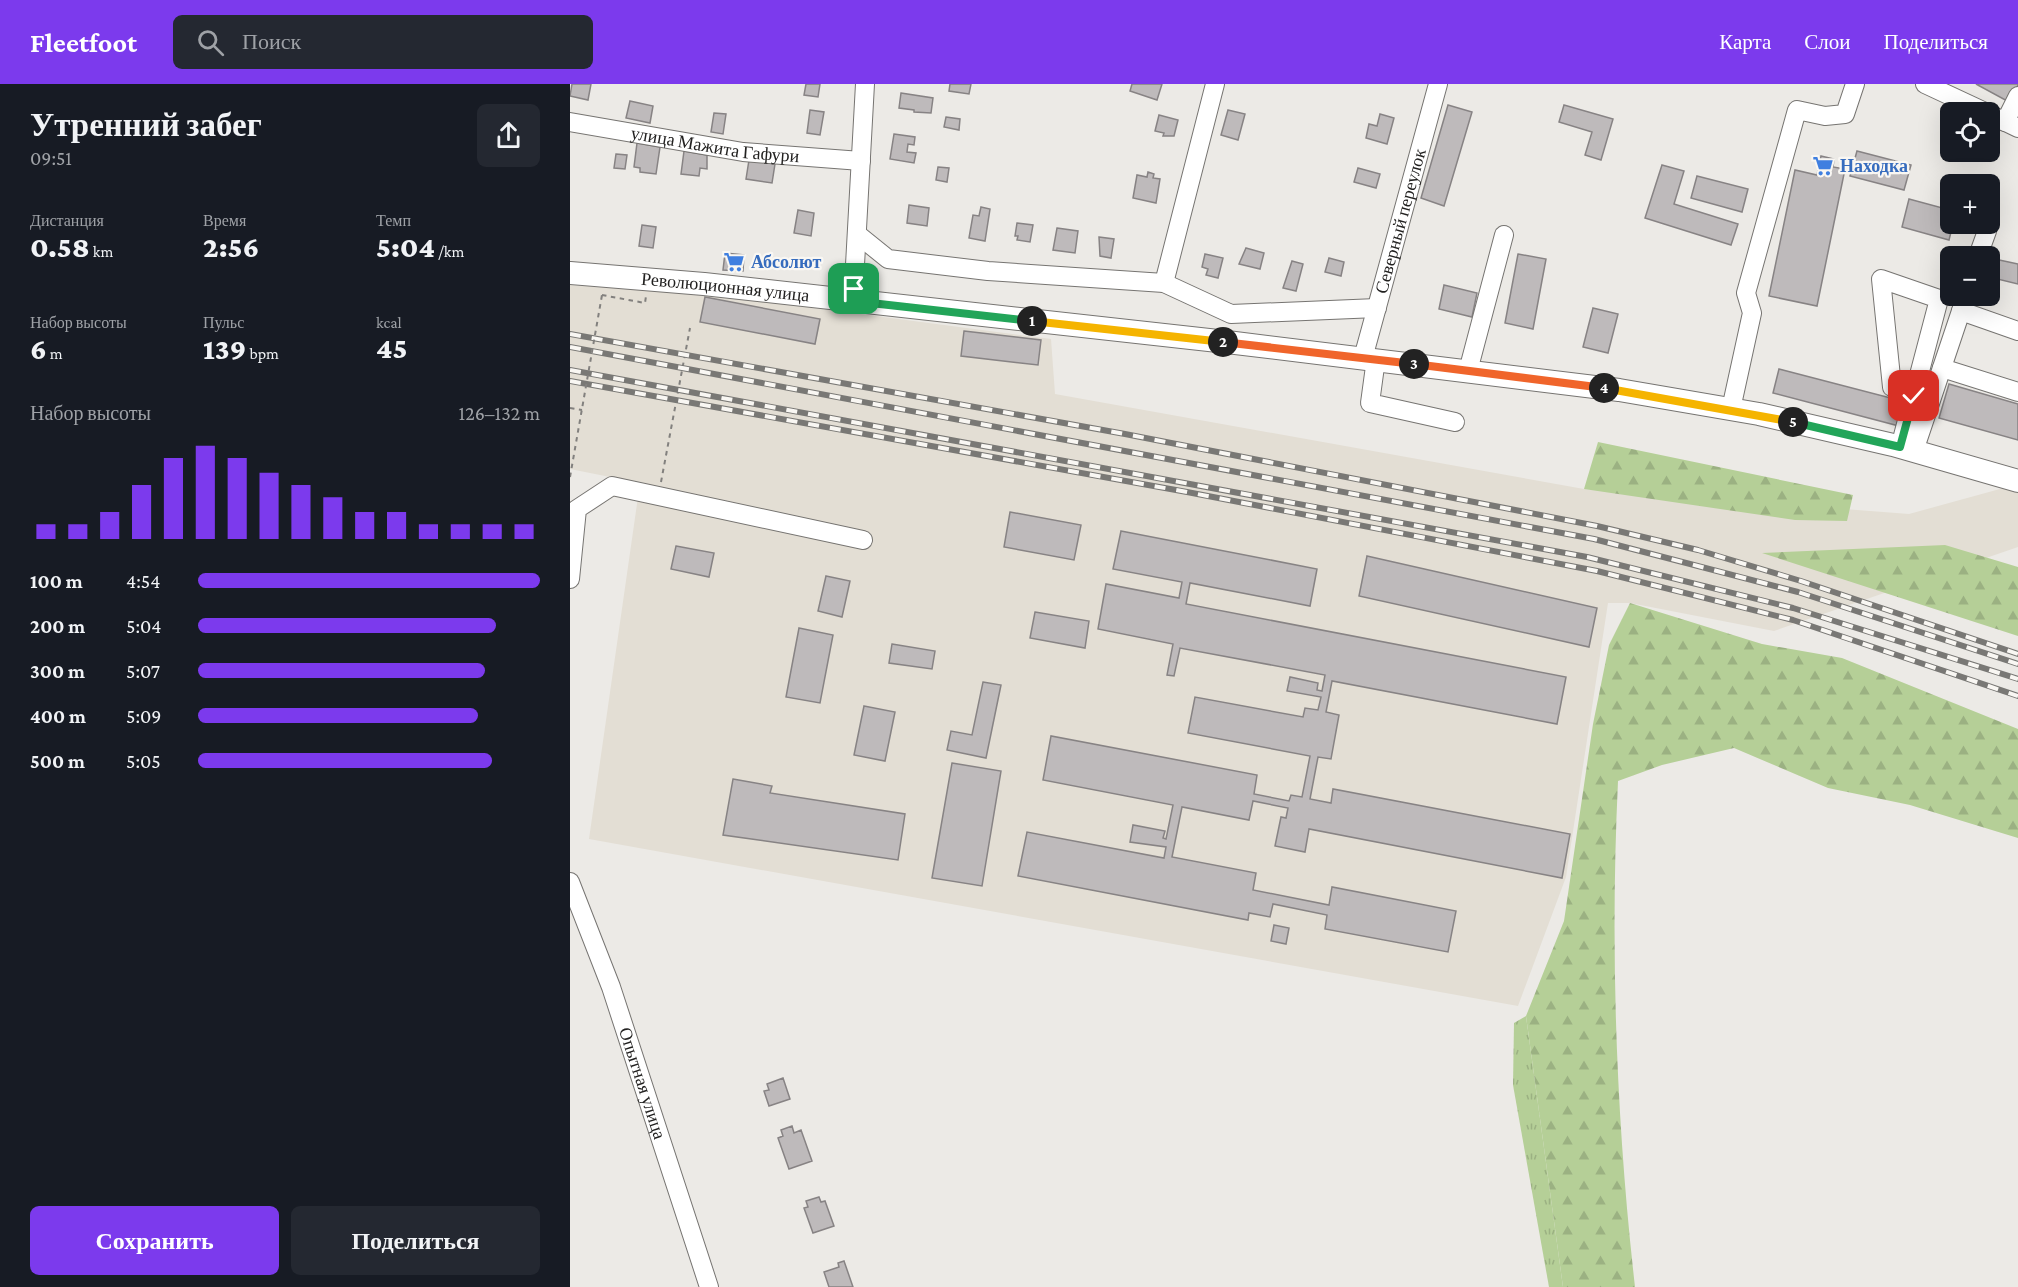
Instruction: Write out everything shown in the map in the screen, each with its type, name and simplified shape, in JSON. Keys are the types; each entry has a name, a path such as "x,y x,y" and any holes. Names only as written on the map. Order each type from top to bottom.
{"main road":[{"name":"Революционная улица","path":"570,273 704,284 1227,342 1619,390 1731,409 1907,449 2018,481"}],"street":[{"path":"853,301 865,84"},
{"path":"1164,283 1215,84"},
{"name":"Северный переулок","path":"1438,84 1377,308 1370,358 1370,403 1455,422"},
{"path":"1731,409 1752,313 1746,293 1797,110 1825,116 1845,114 1855,84"},
{"path":"1925,84 1953,90 1972,102"},
{"path":"2000,118 2018,96"},
{"name":"улица Мажита Гафури","path":"570,123 743,152 861,161"},
{"path":"857,234 888,259 988,271 1164,283 1231,314 1377,308"},
{"path":"1468,371 1504,234"},
{"path":"1907,449 1914,396 1939,299 1881,279 1892,387 1914,396"},
{"path":"1907,449 1942,368 1962,306"},
{"path":"1969,306 2018,331"},
{"path":"1227,342 1231,314"},
{"path":"1942,368 2018,392"},
{"path":"570,579 577,509 612,486 863,540"},
{"name":"Опытная улица","path":"570,882 611,987 709,1287"}],"path":[{"path":"570,477 602,295 645,303"},
{"path":"659,496 690,328"},
{"path":"570,408 582,410"}],"shaded area":[{"path":"570,285 678,290 1051,339 1055,394 1584,489 1909,514 2018,484 2018,547 1774,631 1630,603 1608,603 1566,877 1518,1006 589,839 640,483 570,469"}],"green space":[{"path":"1598,442 1853,495 1847,521 1795,520 1584,489"},
{"path":"1945,545 2018,567 2018,636 1762,553"},
{"path":"1630,603 1762,644 1842,658 2018,729 2018,838 1910,805 1828,788 1734,748 1662,765 1618,781 1615,907 1616,1034 1623,1161 1635,1287 1563,1287 1526,1016 1564,921 1593,724 1609,645"},
{"path":"1526,1016 1563,1287 1549,1287 1513,1085 1514,1023"}],"building":[{"path":"572,84 591,84 588,100 570,96"},
{"path":"806,84 820,84 818,97 804,95"},
{"path":"950,84 971,84 969,94 949,91"},
{"path":"1132,84 1162,84 1157,100 1130,91"},
{"path":"1976,84 2018,84 2018,85 2009,102"},
{"path":"901,93 933,98 931,113 899,108"},
{"path":"630,101 653,106 650,123 626,118"},
{"path":"1448,105 1472,112 1444,206 1421,198"},
{"path":"1564,105 1613,119 1601,160 1585,155 1592,132 1559,122"},
{"path":"810,110 824,112 820,135 807,133"},
{"path":"1228,110 1245,114 1238,140 1221,135"},
{"path":"714,113 726,114 723,134 711,132"},
{"path":"1380,114 1394,118 1387,144 1366,138 1369,124 1377,126"},
{"path":"1159,115 1178,120 1174,136 1163,136 1164,133 1155,131"},
{"path":"946,117 960,119 959,130 944,127"},
{"path":"894,134 915,137 914,145 908,144 907,152 916,153 914,163 890,159"},
{"path":"637,143 660,147 656,174 640,172 640,168 634,167"},
{"path":"684,151 707,155 707,169 700,168 699,176 681,174"},
{"path":"1857,151 1911,165 1904,190 1850,176"},
{"path":"616,154 627,155 625,169 614,168"},
{"path":"1821,156 1834,159 1833,167 1845,169 1817,306 1769,296 1795,170 1817,175"},
{"path":"749,160 775,164 772,183 746,179"},
{"path":"1662,165 1684,171 1674,204 1738,224 1731,245 1645,218"},
{"path":"938,167 949,168 947,182 936,180"},
{"path":"1358,168 1380,174 1376,188 1354,182"},
{"path":"1148,172 1154,174 1153,178 1160,179 1156,203 1133,198 1137,175 1147,177"},
{"path":"1697,176 1748,189 1742,212 1691,198"},
{"path":"1909,199 1940,207 1940,234 1950,234 1949,240 1902,227"},
{"path":"909,205 929,208 927,226 907,223"},
{"path":"981,207 990,209 985,241 969,238 973,215 979,216"},
{"path":"798,210 814,213 811,236 794,233"},
{"path":"1017,223 1033,225 1030,242 1017,240 1018,236 1015,236"},
{"path":"642,225 656,227 653,248 639,246"},
{"path":"1057,228 1078,231 1075,253 1053,250"},
{"path":"1099,237 1114,239 1111,258 1100,256"},
{"path":"1246,248 1264,253 1260,269 1239,264"},
{"name":"Абсолют","path":"725,253 744,255 743,271 723,270"},
{"path":"1205,254 1223,258 1218,278 1206,275 1208,269 1202,267"},
{"path":"1518,254 1546,259 1533,329 1505,323"},
{"path":"1329,258 1344,262 1341,276 1325,272"},
{"path":"2000,260 2018,264 2018,284 2000,280"},
{"path":"1292,261 1303,264 1296,291 1283,288"},
{"path":"1444,285 1477,293 1472,317 1439,309"},
{"path":"705,297 820,319 815,344 700,322"},
{"path":"1593,308 1618,314 1608,353 1583,347"},
{"path":"964,331 1041,340 1038,365 961,356"},
{"path":"1779,369 1906,402 1899,426 1773,393"},
{"path":"1949,384 2018,404 2018,440 1939,418"},
{"path":"1010,512 1081,525 1074,560 1004,547"},
{"path":"1121,531 1317,569 1310,606 1190,583 1186,604 1566,677 1557,724 1332,681 1326,712 1339,715 1331,759 1318,757 1310,799 1331,803 1333,789 1570,834 1562,878 1309,829 1305,852 1275,846 1281,817 1286,818 1288,808 1253,801 1249,820 1182,807 1172,857 1256,873 1253,890 1329,905 1332,887 1456,911 1448,952 1325,929 1327,915 1273,904 1270,917 1249,913 1248,920 1018,876 1027,832 1164,858 1166,847 1130,842 1133,825 1165,831 1163,838 1166,839 1173,805 1043,780 1051,736 1257,775 1254,794 1289,801 1291,795 1302,797 1310,756 1188,733 1195,697 1303,717 1305,708 1318,710 1321,697 1287,691 1290,677 1318,683 1317,690 1322,691 1325,675 1180,648 1174,676 1167,675 1173,644 1098,629 1106,584 1179,598 1182,582 1113,569"},
{"path":"676,546 714,553 709,577 671,569"},
{"path":"1367,556 1597,608 1589,647 1359,596"},
{"path":"826,576 850,581 842,617 818,611"},
{"path":"1035,612 1089,621 1085,648 1030,638"},
{"path":"799,628 833,635 820,703 786,697"},
{"path":"892,644 935,651 932,669 889,663"},
{"path":"983,682 1001,685 986,758 947,750 951,731 972,735"},
{"path":"864,706 895,712 885,761 854,755"},
{"path":"952,763 1001,771 982,886 932,878"},
{"path":"733,779 772,786 770,793 905,814 898,860 723,835"},
{"path":"1274,925 1289,928 1286,944 1271,941"},
{"path":"783,1078 790,1099 769,1106 764,1091 769,1090 767,1084"},
{"path":"792,1126 794,1133 801,1130 812,1161 789,1169 778,1138 783,1136 781,1130"},
{"path":"819,1197 821,1202 825,1201 834,1226 813,1233 804,1208 808,1207 806,1201"},
{"path":"844,1261 853,1287 829,1287 824,1272 839,1267 838,1263"}],"railway":[{"path":"570,334 1125,434 1597,526 1698,550 1801,581 2018,654"},
{"path":"570,347 1594,539 1798,592 2018,664"},
{"path":"570,370 1587,557 1793,608 2018,679"},
{"path":"570,381 1187,492 1597,571 1793,620 2018,696"}],"place":[{"name":"Находка","path":"1823,166"},
{"name":"Абсолют","path":"734,262"}],"route":[{"path":"854,289 853,301 1363,358 1619,390 1760,414 1900,447 1914,396"}]}
